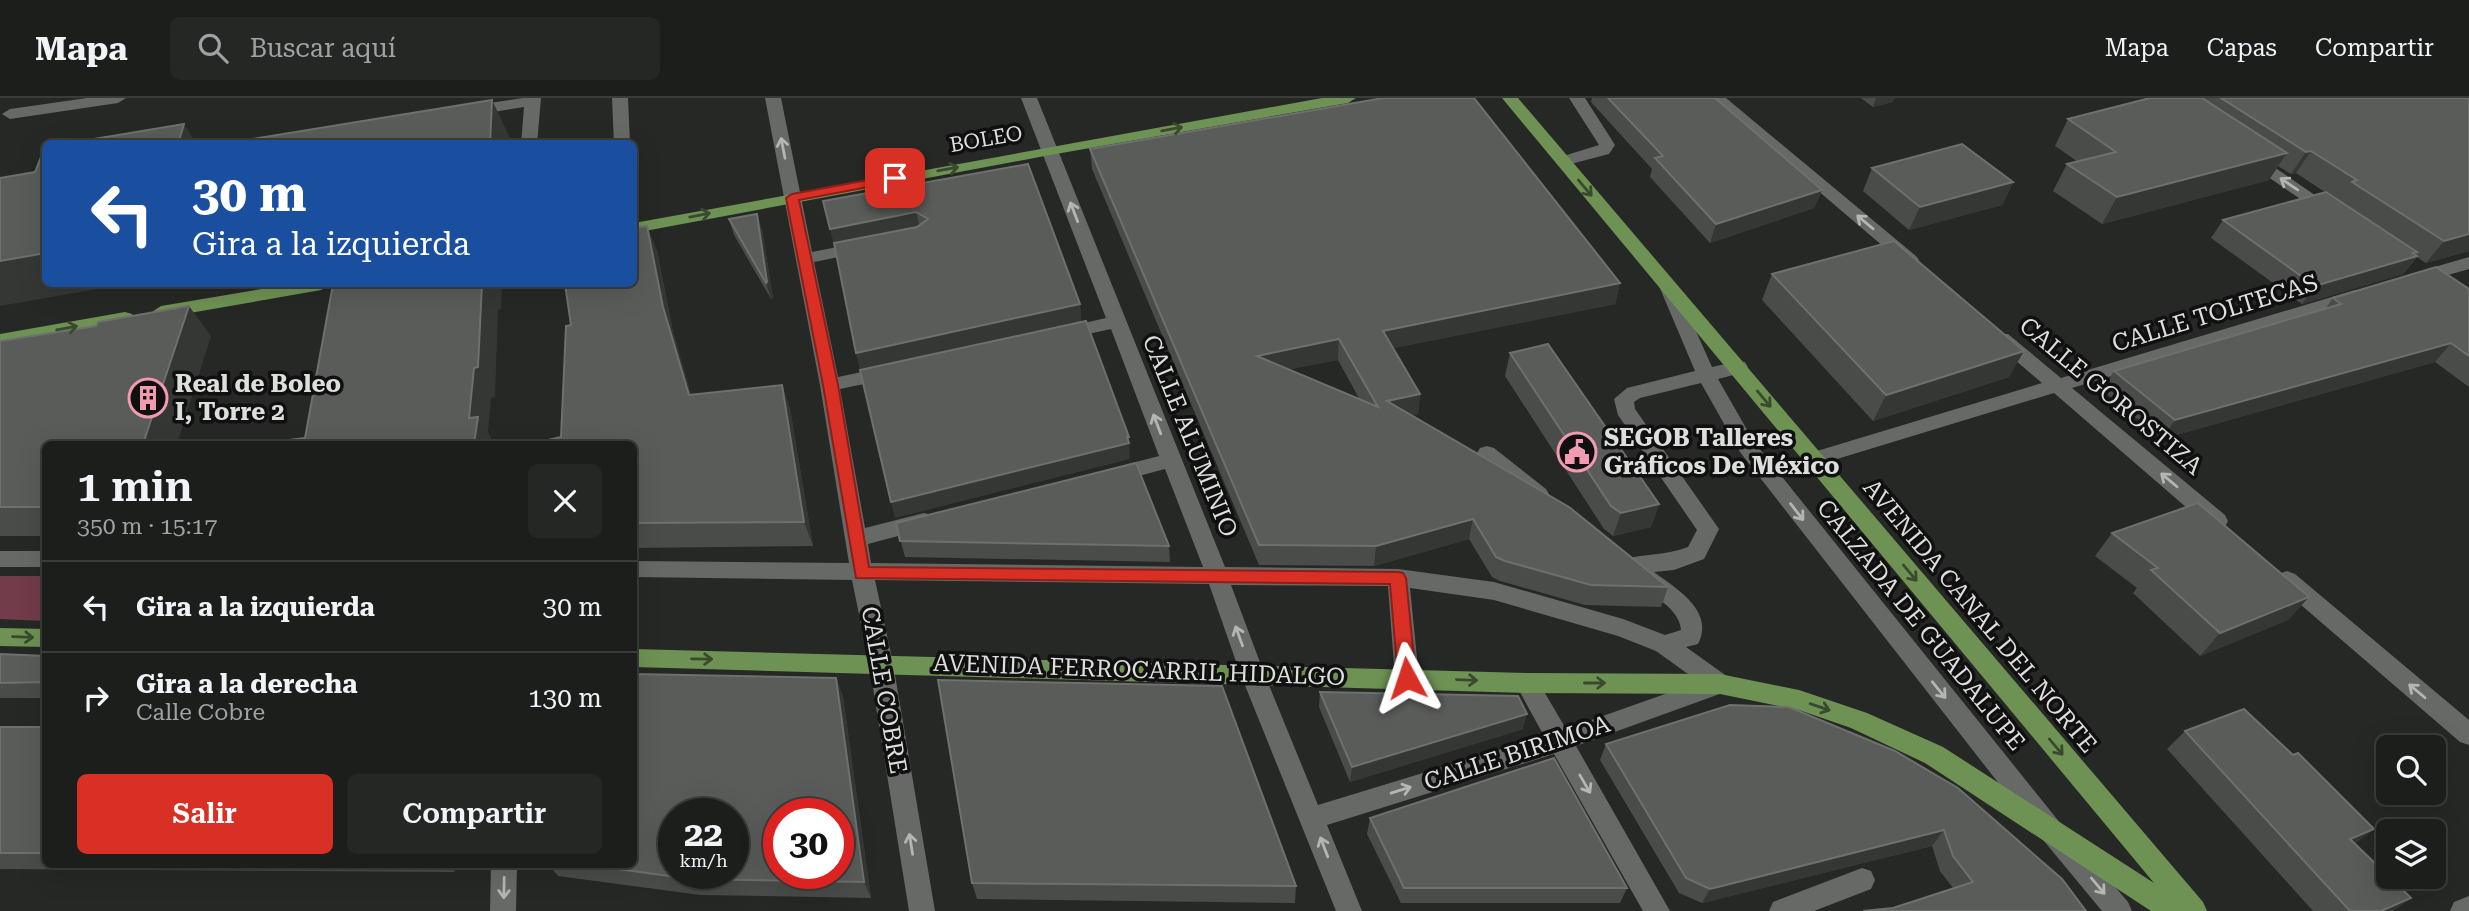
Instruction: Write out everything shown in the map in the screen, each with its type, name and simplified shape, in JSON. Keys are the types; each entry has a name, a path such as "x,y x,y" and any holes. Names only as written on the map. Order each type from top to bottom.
{"main road":[{"name":"BOLEO","path":"637,227 1050,150 1348,98"},
{"name":"AVENIDA CANAL DEL NORTE","path":"1510,98 2194,911"},
{"path":"0,340 304,287"},
{"path":"0,637 42,638"},
{"name":"AVENIDA FERROCARRIL HIDALGO","path":"637,658 1252,673 1527,683 1720,684 1799,699 1859,720 1934,755 2174,911"}],"street":[{"path":"0,129 20,98"},
{"path":"10,114 118,98"},
{"path":"620,98 622,140"},
{"name":"CALLE COBRE","path":"773,98 830,385 862,573 881,663 922,911"},
{"name":"CALLE ALUMINIO","path":"1029,98 1217,576 1252,673 1349,911"},
{"path":"1563,162 1603,151 1607,145 1577,98"},
{"path":"1717,98 1920,269"},
{"path":"451,114 533,99 529,140"},
{"path":"2241,152 2345,221"},
{"path":"803,259 881,244"},
{"path":"2403,260 2448,289"},
{"path":"2400,283 2469,263"},
{"name":"CALZADA DE GUADALUPE","path":"1667,284 1707,377 1747,447 2048,827 2119,911"},
{"name":"CALLE TOLTECAS","path":"1815,459 2374,291"},
{"path":"1049,337 1117,322"},
{"name":"CALLE GOROSTIZA","path":"1983,323 2237,538"},
{"path":"830,385 912,367"},
{"path":"1630,566 1674,562 1696,553 1708,529 1625,410 1624,399 1634,393 1707,377 1738,367"},
{"path":"1487,453 1558,510"},
{"path":"1093,480 1171,460"},
{"path":"858,538 949,515"},
{"path":"1609,550 1682,605 1694,631 1690,637 1664,644"},
{"path":"0,559 42,559"},
{"path":"2269,565 2469,735"},
{"path":"637,569 1398,578 1494,591 1592,617 1664,644 1720,684"},
{"path":"1398,578 1407,678"},
{"path":"1527,683 1657,911"},
{"name":"CALLE BIRIMOA","path":"1313,818 1561,741 1720,684"},
{"path":"503,911 504,868"},
{"path":"1782,911 1862,880"},
{"path":"2463,911 2469,909"}],"shaded area":[{"path":"0,576 42,576 42,621 0,619"}],"building":[{"path":"1383,98 1474,98 1620,283 1383,331 1420,394 1387,401 1569,507 1668,587 1591,585 1505,561 1496,557 1473,519 1376,546 1259,545 1090,149","holes":["1339,339 1378,407 1257,356"]},
{"path":"1608,98 1715,98 1822,190 1716,224 1655,158 1663,156"},
{"path":"2150,98 2202,98 2287,153 2117,197 2067,164 2116,152 2068,119"},
{"path":"2221,98 2469,98 2469,234 2444,241 2352,182 2357,180 2311,151 2306,152"},
{"path":"492,100 490,140 247,140"},
{"path":"184,124 179,140 88,140"},
{"path":"1962,144 2013,182 1920,207 1872,168"},
{"path":"42,154 42,254 0,261 0,178 35,172"},
{"path":"1028,164 1080,304 856,353 834,243 917,227 928,219 916,212 830,229 823,201"},
{"path":"2326,192 2417,252 2413,253 2417,256 2315,286 2223,220"},
{"path":"757,214 767,282 766,283 729,219"},
{"path":"647,226 663,307 689,395 782,385 804,522 637,523 637,441 544,441 561,437 566,326 571,325 565,287 637,287 637,228"},
{"path":"1894,241 2024,351 1886,395 1772,274"},
{"path":"2436,267 2469,289 2469,356 2451,343 2175,420 2114,371 2341,304 2333,298"},
{"path":"332,287 482,287 478,367 474,368 469,418 478,417 474,441 280,441 305,438"},
{"path":"189,306 144,441 42,441 42,507 0,507 0,341 96,326 98,322"},
{"path":"1086,321 1129,443 891,502 860,370"},
{"path":"1548,344 1659,504 1621,513 1611,506 1510,353"},
{"path":"1136,463 1169,546 900,541 896,523"},
{"path":"2198,503 2309,597 2220,633 2151,570 2158,568 2112,533"},
{"path":"0,654 42,656 42,682 0,683"},
{"path":"637,674 836,678 852,798 763,798 763,880 749,880 749,798 658,798 658,875 611,868 637,868"},
{"path":"938,680 1222,686 1296,886 972,883"},
{"path":"1320,692 1518,696 1527,714 1352,767"},
{"path":"1730,705 1789,707 1895,751 1958,788 2062,879 2086,911 1863,911 1893,908 1973,882 1953,856 1944,830 1710,889 1686,878 1606,744"},
{"path":"2244,709 2293,755 2298,753 2374,829 2350,839 2376,864 2376,889 2402,889 2411,898 2381,911 2350,911 2185,731"},
{"path":"0,727 42,727 42,853 0,853"},
{"path":"1554,758 1627,888 1404,888 1370,818"},
{"path":"854,809 864,882 854,882"}],"place":[{"name":"Real de Boleo I, Torre 2","path":"148,398"},
{"name":"SEGOB Talleres Gráficos De México","path":"1577,452"}],"route":[{"path":"895,178 792,198 830,385 862,573 1398,578 1407,678"}]}
